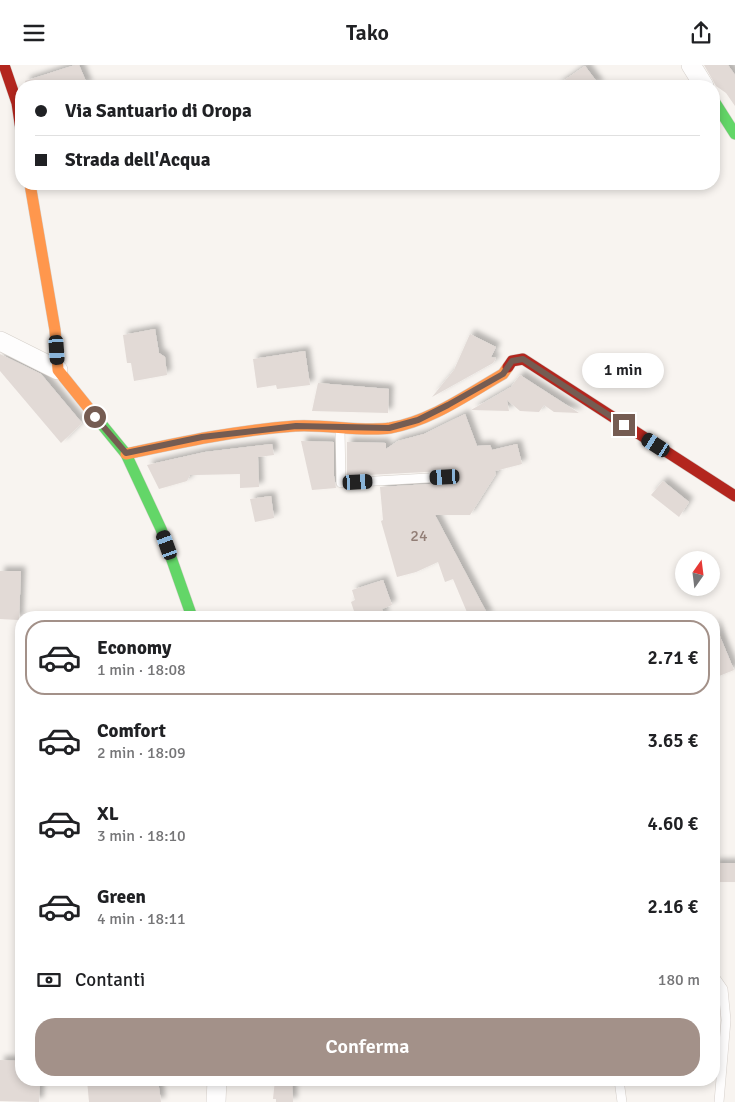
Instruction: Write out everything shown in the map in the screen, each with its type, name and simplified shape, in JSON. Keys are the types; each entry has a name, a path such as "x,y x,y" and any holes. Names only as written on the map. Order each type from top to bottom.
{"street":[{"path":"4,65 15,97"},
{"path":"691,65 700,80"},
{"path":"720,110 735,134"},
{"path":"31,190 55,330 58,369"},
{"path":"0,341 58,369 126,453 161,529 190,611"},
{"path":"126,453 202,437 296,426 389,428 418,420 503,374 512,361 523,359 735,496"},
{"path":"216,1102 217,1086"}],"lane":[{"path":"340,428 341,483 445,477"},
{"path":"719,1102 726,1020 723,989 720,984"},
{"path":"620,1086 622,1102"}],"building":[{"path":"79,65 85,80 28,80"},
{"path":"704,65 728,65 735,75 735,106 726,93 720,89 720,80 713,80"},
{"path":"585,66 596,80 565,80"},
{"path":"155,329 159,353 165,357 167,375 134,381 131,363 127,363 123,335"},
{"path":"470,334 496,347 491,357 496,358 493,363 432,397 454,370"},
{"path":"305,351 310,385 277,389 276,385 257,388 253,359"},
{"path":"0,354 41,374 82,423 61,443 0,371"},
{"path":"520,375 579,413 554,412 544,405 539,412 520,411 507,400 509,411 471,410 511,387"},
{"path":"318,383 389,389 388,413 312,411"},
{"path":"465,414 477,446 490,445 492,450 517,444 522,464 495,471 496,474 470,515 435,515 486,611 466,611 453,579 445,582 438,562 416,572 397,577 381,521 383,520 380,487 446,483 451,479 450,473 445,471 347,476 347,442 386,443 386,449 398,441 424,434"},
{"path":"301,441 334,442 336,488 312,490"},
{"path":"272,444 274,455 258,457 259,487 240,488 240,474 190,475 187,481 159,489 147,465 205,452"},
{"path":"663,481 689,502 679,517 651,495"},
{"path":"271,496 274,518 255,522 250,499"},
{"path":"0,571 21,571 19,611 15,611 15,620 0,619"},
{"path":"383,580 392,605 382,609 383,611 354,611 351,602 355,600 352,590"},
{"path":"720,636 734,670 720,676"},
{"path":"720,863 735,863 735,882 720,882"},
{"path":"0,1060 15,1061 15,1086 40,1086 39,1102 0,1101"},
{"path":"88,1086 159,1086 161,1102 89,1102"},
{"path":"274,1086 292,1086 293,1102 276,1102 276,1099 273,1099"}],"traffic: fast":[{"path":"720,110 735,134"},
{"path":"99,421 126,454 161,529 190,611"}],"traffic: slow":[{"path":"31,190 55,330 58,370 99,421"},
{"path":"126,454 252,430 295,426 390,428 420,419 449,406 503,374 508,367"}],"traffic: jam":[{"path":"4,65 15,97"},
{"path":"508,367 512,361 523,359 735,496"}],"route":[{"path":"95,417 126,453 202,437 296,426 389,428 418,420 448,405 503,374 512,361 523,359 624,425"}]}
